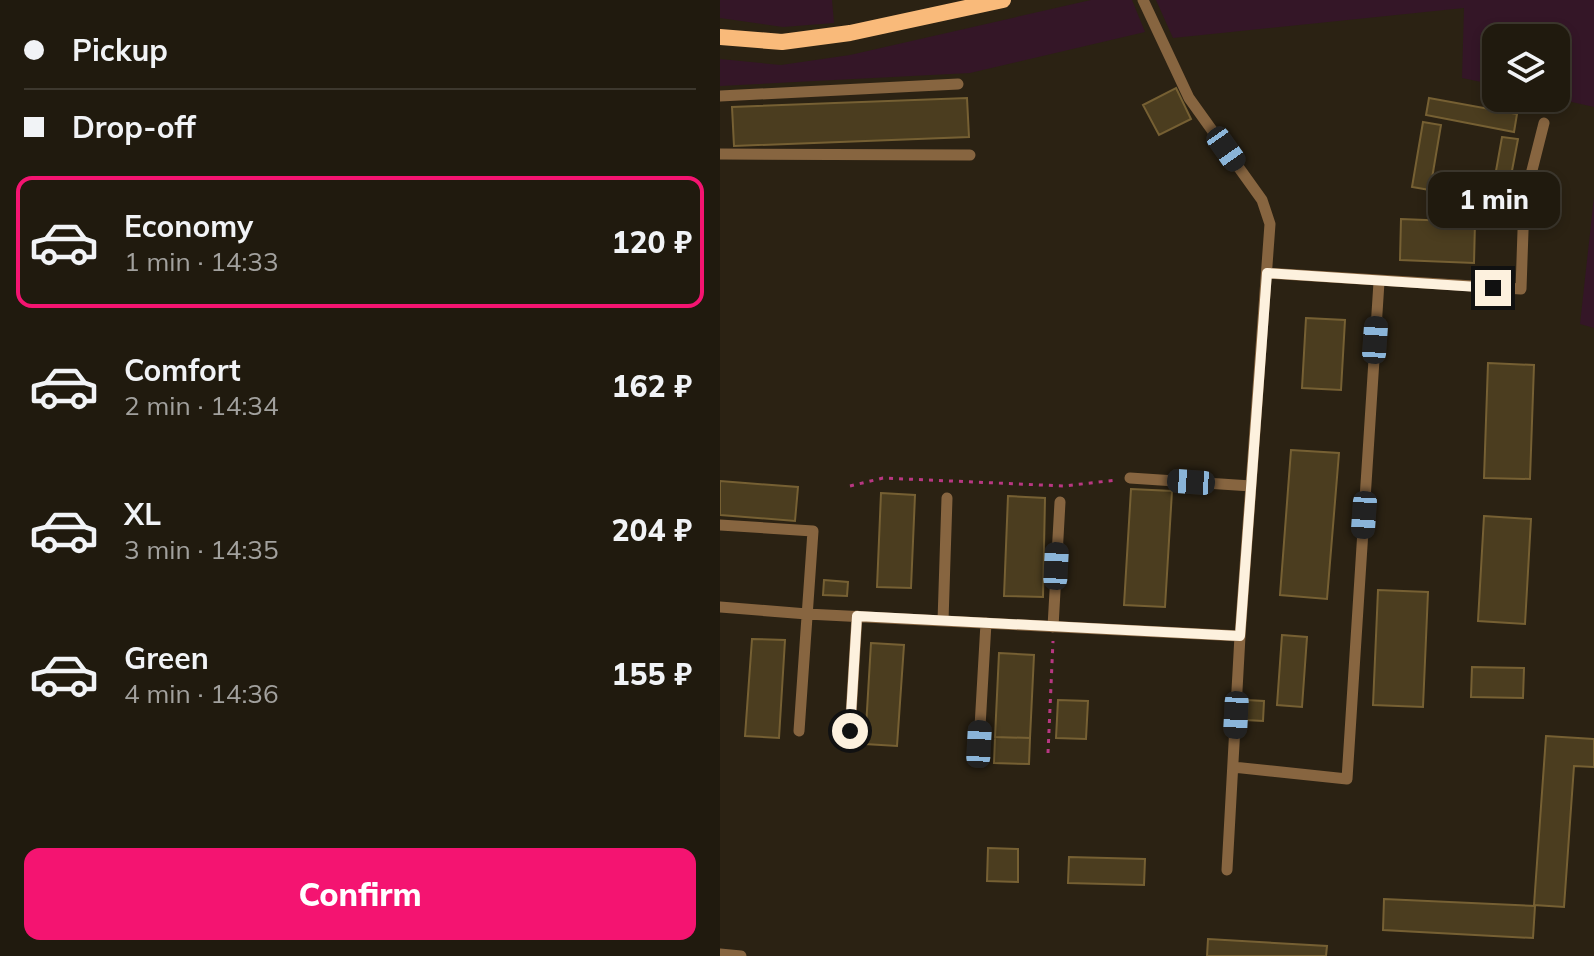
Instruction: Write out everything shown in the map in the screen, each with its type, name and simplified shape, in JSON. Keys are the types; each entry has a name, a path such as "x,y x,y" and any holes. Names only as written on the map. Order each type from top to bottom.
{"street":[{"path":"720,37 782,42 850,33 970,4 1003,0"}],"lane":[{"path":"1143,0 1189,98 1262,200 1270,224 1240,636 1227,870"},
{"path":"720,96 958,84"},
{"path":"1267,273 1521,289 1524,202 1544,123"},
{"path":"720,154 970,155"},
{"path":"1233,767 1347,779 1379,282"},
{"path":"1130,478 1251,486"},
{"path":"943,621 947,498"},
{"path":"1053,627 1060,502"},
{"path":"720,525 813,531 799,731"},
{"path":"720,607 1240,636"},
{"path":"850,731 857,616"},
{"path":"979,744 986,623"},
{"path":"720,954 741,956"}],"path":[{"path":"850,486 883,478 1064,486 1130,478"},
{"path":"1048,753 1053,627"}],"shaded area":[{"path":"720,0 832,0 834,23 783,27 720,18"},
{"path":"1091,0 1132,0 1145,32 970,73 720,86 720,59 781,65 850,55"},
{"path":"1156,0 1594,0 1594,107 1570,102 1570,24 1482,24 1482,82 1462,78 1464,8 1173,38"},
{"path":"1594,197 1594,328 1580,324"}],"building":[{"path":"1176,88 1191,119 1159,135 1143,105"},
{"path":"967,98 969,137 734,146 732,107"},
{"path":"1429,98 1482,108 1482,112 1517,114 1514,132 1426,115"},
{"path":"1423,122 1441,125 1430,190 1412,187"},
{"path":"1502,137 1518,139 1506,202 1491,199"},
{"path":"1401,219 1475,222 1474,263 1400,260"},
{"path":"1306,318 1345,320 1341,390 1302,388"},
{"path":"1488,363 1534,365 1530,479 1484,478"},
{"path":"1291,450 1339,453 1327,599 1280,595"},
{"path":"720,481 798,487 795,521 720,515"},
{"path":"1131,489 1172,491 1165,607 1124,605"},
{"path":"881,493 915,495 911,588 877,587"},
{"path":"1008,496 1045,498 1043,597 1004,596"},
{"path":"1484,516 1531,519 1525,624 1478,621"},
{"path":"824,580 848,582 847,596 823,595"},
{"path":"1378,590 1428,592 1423,707 1373,705"},
{"path":"1282,635 1307,637 1302,707 1277,705"},
{"path":"752,639 785,640 779,738 745,736"},
{"path":"871,643 904,645 897,746 865,744"},
{"path":"999,653 1034,655 1030,738 995,737"},
{"path":"1472,667 1524,668 1523,698 1471,697"},
{"path":"1058,700 1088,701 1086,739 1056,738"},
{"path":"1246,700 1264,701 1263,721 1245,720"},
{"path":"1546,736 1594,739 1594,767 1574,766 1564,907 1534,905"},
{"path":"995,737 1030,738 1029,764 994,763"},
{"path":"988,848 1018,849 1018,882 987,881"},
{"path":"1069,857 1145,859 1144,885 1068,883"},
{"path":"1384,899 1535,906 1533,938 1383,930"},
{"path":"1208,939 1327,946 1326,956 1207,956"}],"route":[{"path":"850,731 857,616 1240,636 1267,273 1493,288"}]}
